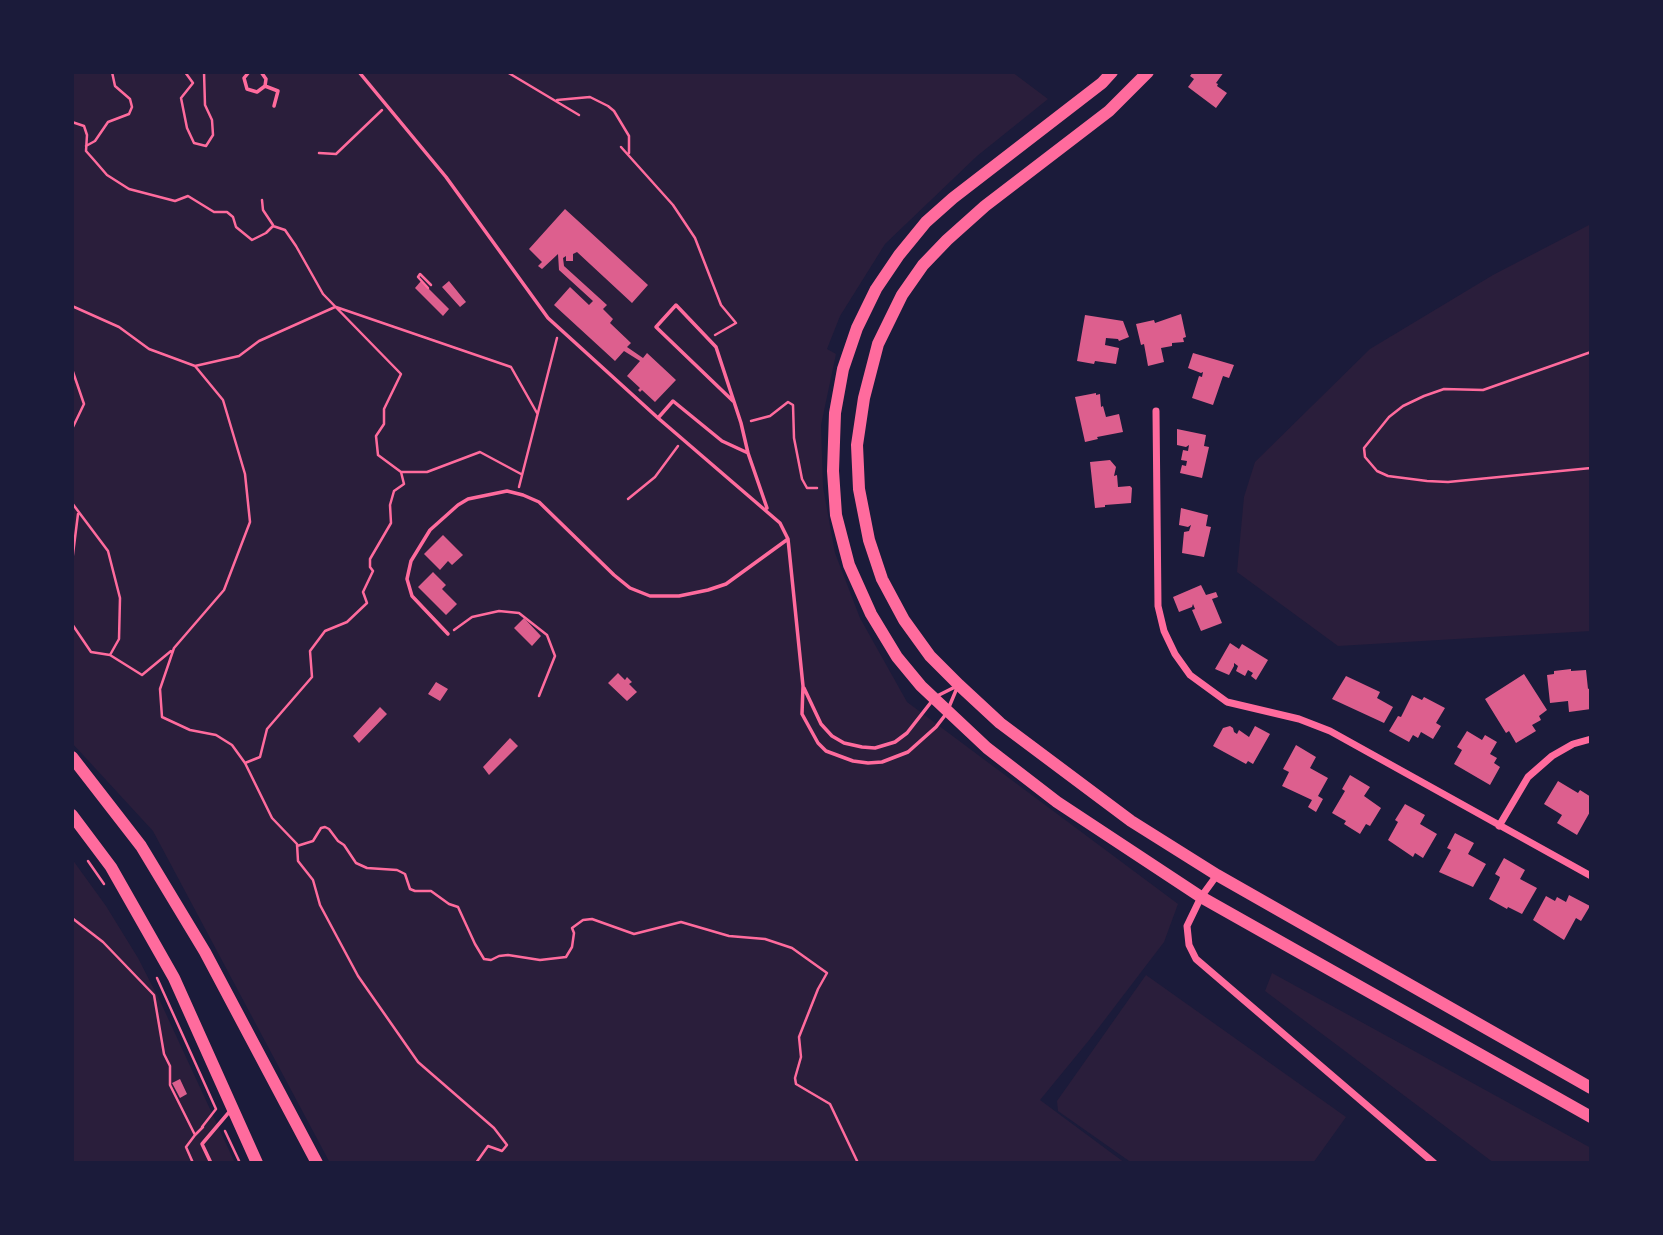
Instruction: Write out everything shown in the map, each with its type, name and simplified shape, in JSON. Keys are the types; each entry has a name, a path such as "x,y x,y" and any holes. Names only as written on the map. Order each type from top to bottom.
{"main road":[{"path":"1112,72 1102,83 953,198 926,222 876,289 857,328 843,369 835,413 833,471 836,515 849,565 871,614 897,657 934,698 987,748 1057,802 1201,897 1591,1117"},
{"path":"1148,72 1109,111 985,206 947,240 923,265 902,295 878,345 864,398 857,445 859,489 869,540 882,579 904,620 930,656 959,685 1000,723 1131,821 1217,875 1591,1088"},
{"path":"72,757 141,846 205,952 317,1163"},
{"path":"72,814 111,867 174,978 257,1163"}],"street":[{"path":"1156,411 1158,606 1164,631 1175,654 1190,675 1227,702 1299,719 1330,731 1591,876"},
{"path":"1499,826 1528,777 1552,756 1573,744 1591,739"},
{"path":"1217,875 1201,897 1187,926 1189,945 1196,959 1434,1163"}],"lane":[{"path":"248,72 244,78 247,89 257,92 265,86 266,79 262,72"},
{"path":"359,72 446,177 548,318 780,523 788,539 803,686 802,714 810,731 827,751 853,761 868,763 882,762 908,752 936,727 948,711 959,685"},
{"path":"265,86 278,92 275,106"},
{"path":"733,401 656,327 676,305 716,347 768,510"},
{"path":"658,418 673,401 722,441 748,453"},
{"path":"448,634 412,596 407,579 411,561 430,530 468,499 494,492 517,494 539,502 614,575 630,587 650,596 679,596 726,584 788,539"},
{"path":"803,686 821,724 832,736 844,743 875,748 895,742 906,733 934,698 959,685"},
{"path":"211,1163 202,1144 232,1110"}],"path":[{"path":"86,146 95,141 108,122 129,114 132,107 130,99 115,86 112,72"},
{"path":"186,72 193,83 181,97 187,128 194,143 206,146 213,135 212,120 205,105 204,72"},
{"path":"507,72 579,115"},
{"path":"557,100 590,97 608,106 629,136 629,153"},
{"path":"319,153 336,154 387,106"},
{"path":"72,122 84,126 87,135 86,151 107,175 129,189 175,201 188,196 214,212 227,212 233,217 236,227 252,240 267,233 273,226"},
{"path":"621,147 673,205 695,238 721,305 736,323 709,339"},
{"path":"262,200 262,210 273,226 285,230 323,294 401,373 384,409 384,424 376,436 379,455 401,472 427,472 480,452 522,475"},
{"path":"72,306 120,327 149,349 195,366 223,400 245,474 250,522 224,590 174,649 142,675 110,655 91,652 72,624"},
{"path":"195,366 239,356 259,341 335,307 511,368 537,413"},
{"path":"517,494 559,329"},
{"path":"1591,352 1483,390 1444,389 1424,396 1403,406 1389,417 1363,449 1365,457 1377,471 1388,476 1427,481 1461,481 1591,468"},
{"path":"72,369 84,404 72,429"},
{"path":"751,421 770,416 788,402 793,405 794,438 802,479 807,488 817,488"},
{"path":"628,499 655,477 684,440"},
{"path":"245,763 260,757 267,729 312,677 310,651 325,631 347,621 367,603 363,592 373,571 370,559 391,523 390,505 394,491 404,484 401,472"},
{"path":"72,503 108,551 120,598 119,639 110,655"},
{"path":"72,562 78,514"},
{"path":"448,634 472,617 499,611 519,613 547,635 555,656 539,696"},
{"path":"174,649 160,689 162,717 190,730 216,735 232,745 245,763 272,818 297,846 298,861 313,880 320,905 358,976 410,1052 494,1128 507,1145 502,1151 488,1146 476,1163"},
{"path":"297,846 313,841 321,828 325,827 344,845 356,863 367,868 397,870 405,874 410,889 430,891 458,907 484,959 491,960 508,955 540,960 566,957 572,947 572,928 583,919 592,919 634,934 681,922 706,930 765,939 792,948 827,973 799,1037 801,1057 794,1078 796,1084 830,1104 858,1163"},
{"path":"85,857 106,887"},
{"path":"72,918 103,942 154,995 164,1054 170,1066 170,1084 195,1135"},
{"path":"156,976 217,1110 186,1147 193,1163"},
{"path":"154,995 166,996"},
{"path":"202,1127 209,1135"},
{"path":"225,1131 240,1163"}],"shaded area":[{"path":"72,72 1012,72 1048,99 977,156 885,244 840,316 827,349 836,354 821,425 823,487 835,553 860,618 907,702 1178,904 1164,942 1040,1100 1125,1163 330,1163 153,831 72,743"},
{"path":"1591,224 1591,631 1338,646 1237,572 1244,497 1255,462 1370,349 1493,275"},
{"path":"72,859 106,906 138,958 235,1163 72,1163"},
{"path":"1272,973 1591,1148 1591,1163 1494,1163 1265,991"},
{"path":"1146,975 1346,1117 1313,1163 1132,1163 1058,1111 1057,1101"}],"building":[{"path":"1193,72 1224,72 1216,83 1227,93 1216,108 1188,87 1194,79 1190,76"},
{"path":"565,209 648,285 632,303 577,252 573,254 573,261 566,261 566,256 563,258 564,266 607,305 603,309 613,319 610,323 631,343 627,347 643,358 647,353 676,380 655,402 642,390 640,392 640,388 627,376 640,361 624,351 615,361 554,305 570,287 589,305 593,301 559,270 558,254 542,269 538,266 542,262 529,249"},
{"path":"421,281 449,309 443,316 415,288"},
{"path":"449,281 466,302 460,307 442,287"},
{"path":"1181,314 1186,337 1183,338 1184,342 1161,348 1164,362 1148,366 1144,344 1141,345 1136,324 1154,320 1155,323"},
{"path":"1085,315 1123,321 1129,337 1119,341 1106,338 1105,345 1119,348 1116,364 1077,361"},
{"path":"1193,353 1234,365 1229,378 1223,376 1213,405 1192,398 1199,376 1202,377 1203,372 1188,368"},
{"path":"1100,394 1101,407 1103,406 1106,417 1119,414 1123,432 1085,442 1075,397"},
{"path":"1177,429 1206,435 1204,446 1209,447 1202,478 1180,473 1182,465 1186,466 1187,461 1181,460 1183,450 1188,451 1189,445 1177,445"},
{"path":"1110,460 1116,467 1114,476 1117,475 1118,487 1132,488 1131,503 1095,508 1090,462"},
{"path":"1181,508 1208,515 1206,526 1211,527 1204,557 1182,553 1184,532 1189,531 1191,525 1179,525"},
{"path":"443,535 463,555 452,565 448,561 440,570 424,554"},
{"path":"433,572 446,585 442,589 457,604 446,615 418,587"},
{"path":"1201,585 1206,595 1216,592 1218,597 1212,599 1222,623 1201,631 1192,610 1195,609 1193,604 1192,607 1179,612 1173,597"},
{"path":"524,618 541,636 532,646 514,628"},
{"path":"1230,643 1239,649 1242,644 1268,660 1256,680 1248,670 1245,676 1236,671 1238,666 1234,663 1229,675 1215,669"},
{"path":"1586,670 1591,709 1569,712 1568,701 1550,703 1547,675 1554,674 1554,671"},
{"path":"618,673 625,680 627,677 632,682 629,684 637,692 627,701 608,683"},
{"path":"1524,674 1547,710 1539,716 1541,720 1532,725 1536,731 1516,743 1509,731 1506,733 1485,699"},
{"path":"1346,676 1380,692 1377,698 1393,707 1384,723 1332,699"},
{"path":"436,682 448,689 440,701 428,694"},
{"path":"1412,695 1422,700 1424,697 1445,708 1436,723 1441,726 1433,739 1421,732 1418,738 1413,735 1409,742 1389,731 1398,716 1401,717"},
{"path":"380,707 387,714 359,743 353,736"},
{"path":"1230,726 1237,734 1239,730 1249,737 1255,726 1270,734 1253,764 1248,761 1246,764 1213,746 1223,728"},
{"path":"1467,731 1482,740 1485,735 1497,742 1490,754 1497,758 1494,763 1500,767 1490,785 1454,764 1462,750 1457,747"},
{"path":"510,738 518,746 489,775 483,767"},
{"path":"1296,745 1316,757 1310,768 1328,778 1318,796 1323,799 1316,812 1308,807 1312,800 1282,786 1289,772 1283,769"},
{"path":"1350,775 1370,787 1364,796 1381,808 1370,826 1366,824 1360,834 1332,813 1345,791 1342,789"},
{"path":"1558,781 1591,797 1591,810 1577,835 1557,823 1562,815 1544,804"},
{"path":"1405,804 1425,815 1420,824 1437,834 1423,858 1415,853 1413,857 1388,840 1398,822 1395,820"},
{"path":"1455,833 1474,843 1468,854 1486,864 1473,887 1439,872 1451,850 1447,848"},
{"path":"1504,858 1525,870 1520,879 1537,888 1522,914 1489,899 1500,877 1495,874"},
{"path":"1569,895 1590,906 1581,921 1576,918 1564,940 1533,920 1546,896 1555,901 1557,897 1566,902"},
{"path":"180,1079 187,1094 180,1098 172,1083"}]}
